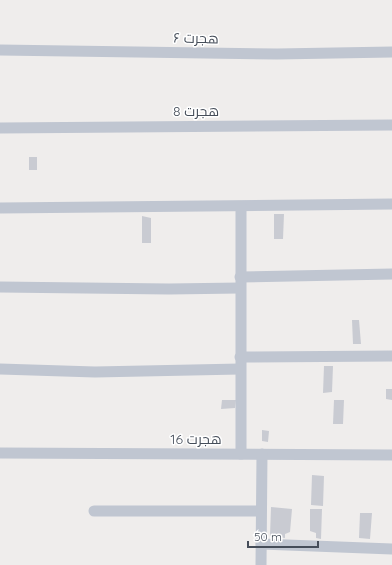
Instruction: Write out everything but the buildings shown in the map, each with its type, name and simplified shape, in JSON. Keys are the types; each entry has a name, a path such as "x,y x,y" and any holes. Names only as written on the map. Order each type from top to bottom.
{"street":[{"name":"هجرت ۶","path":"0,50 277,54 392,52"},
{"name":"هجرت 8","path":"0,128 392,125"},
{"path":"0,208 392,204"},
{"path":"241,206 241,454"},
{"path":"0,287 169,289 240,282 392,274"},
{"path":"240,357 392,356"},
{"path":"0,369 95,372 240,369"},
{"name":"هجرت 16","path":"0,453 392,456"},
{"path":"261,565 262,454"},
{"path":"94,510 261,511"},
{"path":"261,544 392,549"}]}
